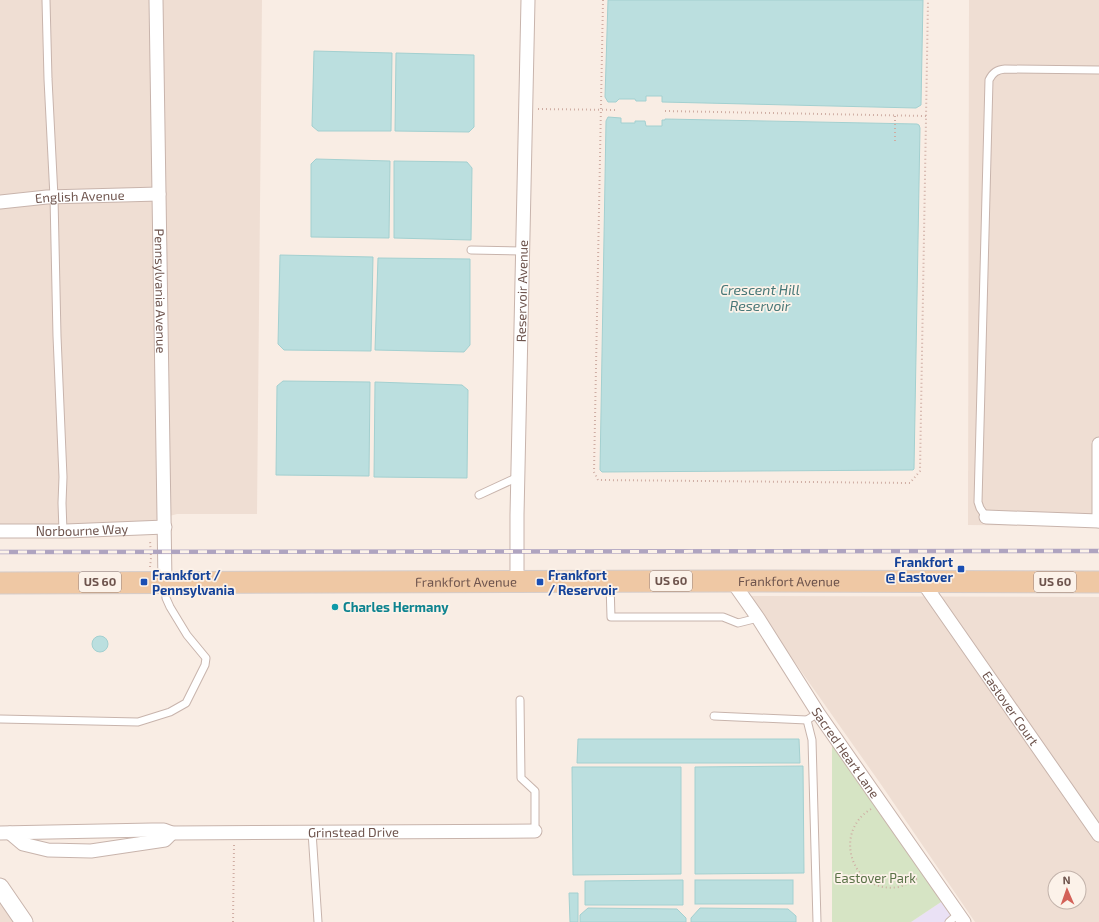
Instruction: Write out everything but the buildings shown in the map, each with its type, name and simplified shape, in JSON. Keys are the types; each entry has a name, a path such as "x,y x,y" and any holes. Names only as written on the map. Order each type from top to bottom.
{"main road":[{"name":"Frankfort Avenue","path":"0,583 610,581 1099,582"}],"street":[{"name":"Pennsylvania Avenue","path":"156,0 165,582"},
{"name":"Reservoir Avenue","path":"517,582 528,0"},
{"name":"English Avenue","path":"0,202 54,197 159,194"},
{"path":"986,517 1099,521 1099,444"},
{"name":"Norbourne Way","path":"0,531 63,531 165,527"},
{"name":"Sacred Heart Lane","path":"732,581 758,618 812,716 957,919"},
{"name":"Eastover Court","path":"922,581 1099,835"},
{"name":"Grinstead Drive","path":"5,833 158,830 164,830 172,833 535,831"},
{"name":"Grinstead Drive","path":"5,833 23,844 48,850 91,851 164,840 172,833"},
{"path":"0,887 24,922"}],"lane":[{"path":"46,0 48,79 54,197 57,336 64,477 62,502 63,531"},
{"path":"986,517 978,502 989,80 992,74 997,70 1005,69 1099,70"},
{"path":"470,250 523,251"},
{"path":"479,495 518,477"},
{"path":"610,581 611,617 723,617 738,623 758,618"},
{"path":"0,719 138,722 170,712 186,703 205,665 206,658 187,635 170,606 166,598 165,582"},
{"path":"520,700 521,778 535,792 535,831"},
{"path":"714,716 812,716 817,922"},
{"path":"312,832 318,922"}],"path":[{"path":"603,0 594,472 598,480 910,483 920,471 928,0"},
{"path":"541,109 618,110"},
{"path":"665,111 926,116"},
{"path":"895,115 895,141"},
{"path":"148,569 151,558 150,538"},
{"path":"871,809 859,819 853,827 850,837 849,848 851,858 856,868 871,882 887,887 897,887 907,884 919,877"},
{"path":"233,922 234,833"}],"shaded area":[{"path":"0,0 262,0 257,514 177,514 151,521 68,526 0,526"},
{"path":"969,0 1099,0 1099,526 968,525"},
{"name":"Eastover Park","path":"748,596 1099,597 1099,922 975,922 880,783"},
{"path":"0,900 15,922 0,922"},
{"path":"944,900 958,922 911,922"}],"green space":[{"name":"Eastover Park","path":"832,742 944,900 911,922 832,922"}],"water":[{"path":"608,0 923,0 921,105 916,108 662,102 662,96 646,96 646,101 619,99 616,102 608,102 605,97"},
{"path":"314,51 392,53 391,131 318,131 312,126"},
{"path":"396,53 474,55 474,127 469,132 395,131"},
{"name":"Crescent Hill Reservoir","path":"608,117 621,118 621,123 645,121 646,126 662,126 662,120 665,119 919,125 913,470 602,472 600,470 606,121"},
{"path":"316,159 390,161 389,238 311,237 311,164"},
{"path":"394,161 467,162 472,168 471,240 394,238"},
{"path":"280,255 373,257 371,351 284,350 278,344"},
{"path":"378,258 470,259 470,345 464,352 375,350"},
{"path":"283,381 370,382 369,476 276,475 277,386"},
{"path":"375,382 462,385 468,390 467,478 374,477"},
{"path":"100,636 107,641 108,644 103,651 100,652 93,647 92,644 97,637"},
{"path":"578,739 799,739 800,763 577,763"},
{"path":"803,766 804,873 695,874 695,767"},
{"path":"572,767 681,767 681,874 573,875"},
{"path":"683,880 683,905 585,905 585,881"},
{"path":"695,880 793,880 793,904 695,904"},
{"path":"569,893 578,893 578,922 570,922"},
{"path":"588,908 677,909 686,918 686,922 580,922 580,915"},
{"path":"700,908 788,909 796,916 796,922 691,922 691,918"}],"railway":[{"path":"0,552 1099,551"}],"place":[{"name":"Frankfort @ Eastover","path":"961,569"},
{"name":"Frankfort / Pennsylvania","path":"144,582"},
{"name":"Frankfort / Reservoir","path":"540,582"},
{"name":"Charles Hermany","path":"335,607"}]}
